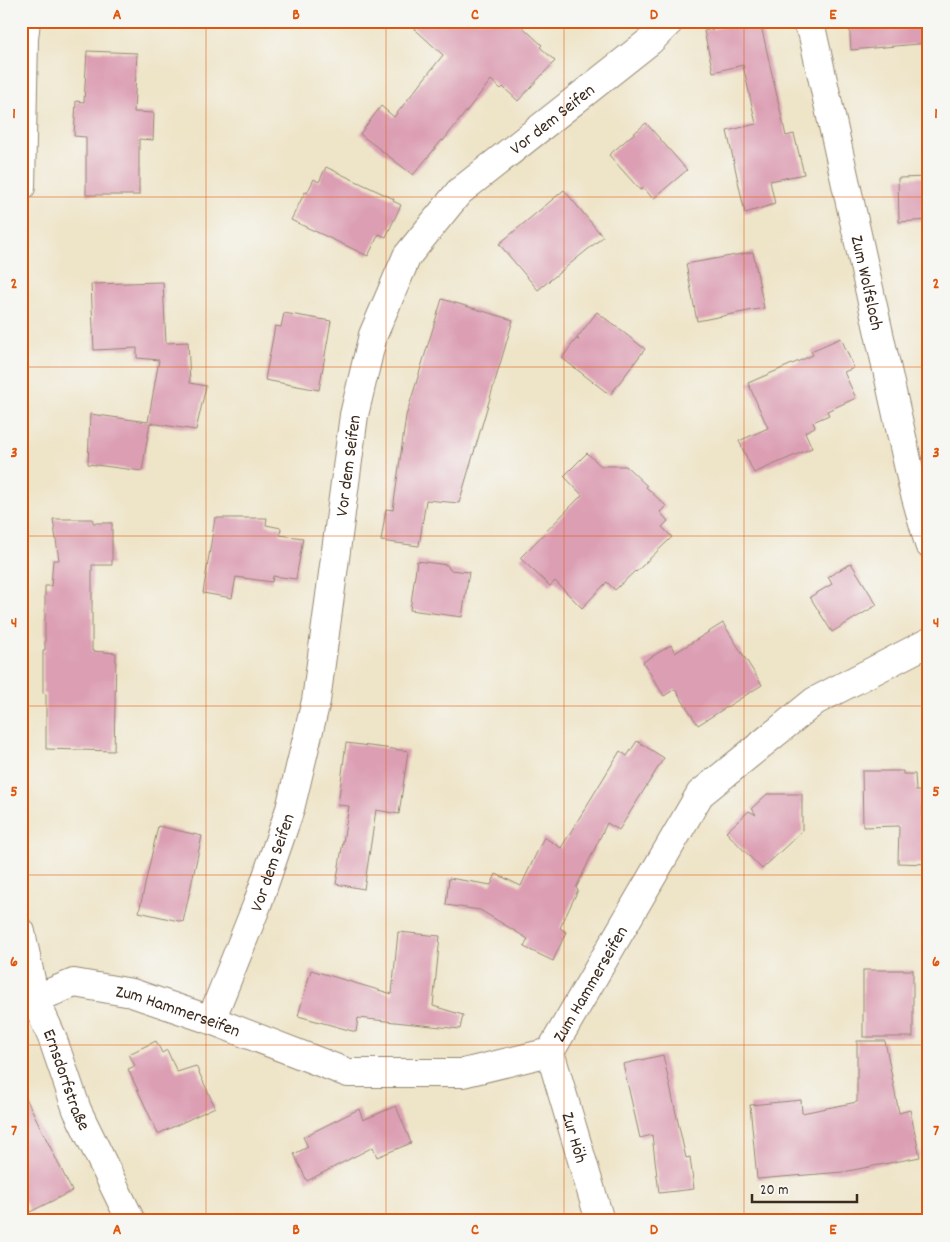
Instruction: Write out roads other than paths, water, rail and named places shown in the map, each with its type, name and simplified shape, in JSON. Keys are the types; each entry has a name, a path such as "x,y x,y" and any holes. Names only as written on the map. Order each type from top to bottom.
{"street":[{"path":"21,186 26,21"},
{"name":"Vor dem Seifen","path":"211,1020 256,905 290,810 316,701 354,415 372,335 407,256 459,192 650,41 670,21"},
{"name":"Zum Wolfsloch","path":"806,21 812,31 914,487 929,544"},
{"name":"Zum Hammerseifen","path":"28,1011 74,983 132,993 211,1020 348,1074 463,1073 550,1052 700,794 814,701 929,642"},
{"name":"Ernsdorfstraße","path":"21,932 28,1011 52,1037 77,1110 131,1221"},
{"name":"Zur Höh","path":"550,1052 600,1221"}]}
